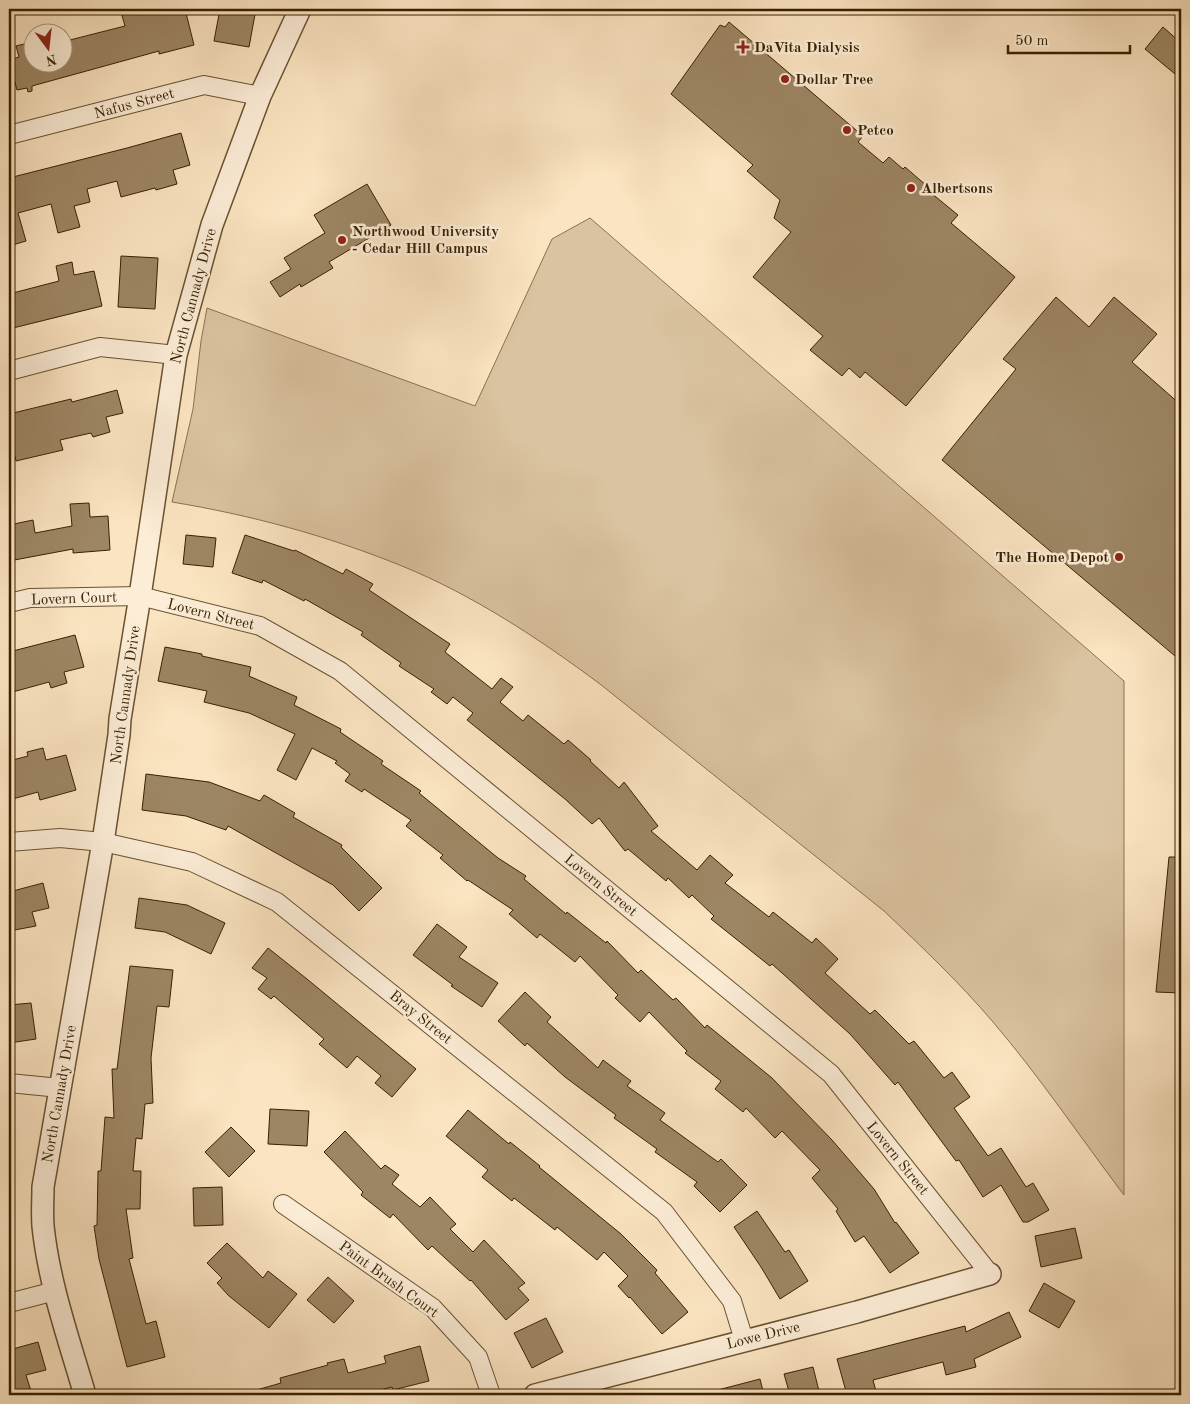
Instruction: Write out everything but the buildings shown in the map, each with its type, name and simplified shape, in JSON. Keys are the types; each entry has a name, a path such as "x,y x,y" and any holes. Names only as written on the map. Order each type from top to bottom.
{"street":[{"name":"North Cannady Drive","path":"85,1395 55,1291 43,1224 43,1187 103,842 176,355 212,225 260,96 300,9"},
{"name":"Nafus Street","path":"9,135 204,85 260,96"},
{"path":"9,371 100,348 176,355"},
{"name":"Lovern Court","path":"9,603 30,598 140,596"},
{"name":"Lovern Street","path":"140,596 260,626 340,671 831,1074 990,1274"},
{"name":"Bray Street","path":"9,842 60,838 103,842 192,862 277,902 664,1212 732,1301 744,1340"},
{"path":"9,1083 60,1088"},
{"name":"Paint Brush Court","path":"283,1204 433,1308 478,1357 491,1395"},
{"name":"Lowe Drive","path":"535,1395 857,1312 990,1274"},
{"path":"9,1303 55,1291"}],"shaded area":[{"path":"590,218 1124,681 1124,1195 1010,1043 940,965 884,911 577,667 529,634 480,604 402,566 318,536 231,513 172,502 193,409 207,308 475,406 552,239"}],"place":[{"name":"DaVita Dialysis","path":"743,47"},
{"name":"Dollar Tree","path":"785,79"},
{"name":"Petco","path":"847,130"},
{"name":"Albertsons","path":"911,188"},
{"name":"Northwood University - Cedar Hill Campus","path":"342,240"},
{"name":"The Home Depot","path":"1119,557"}]}
